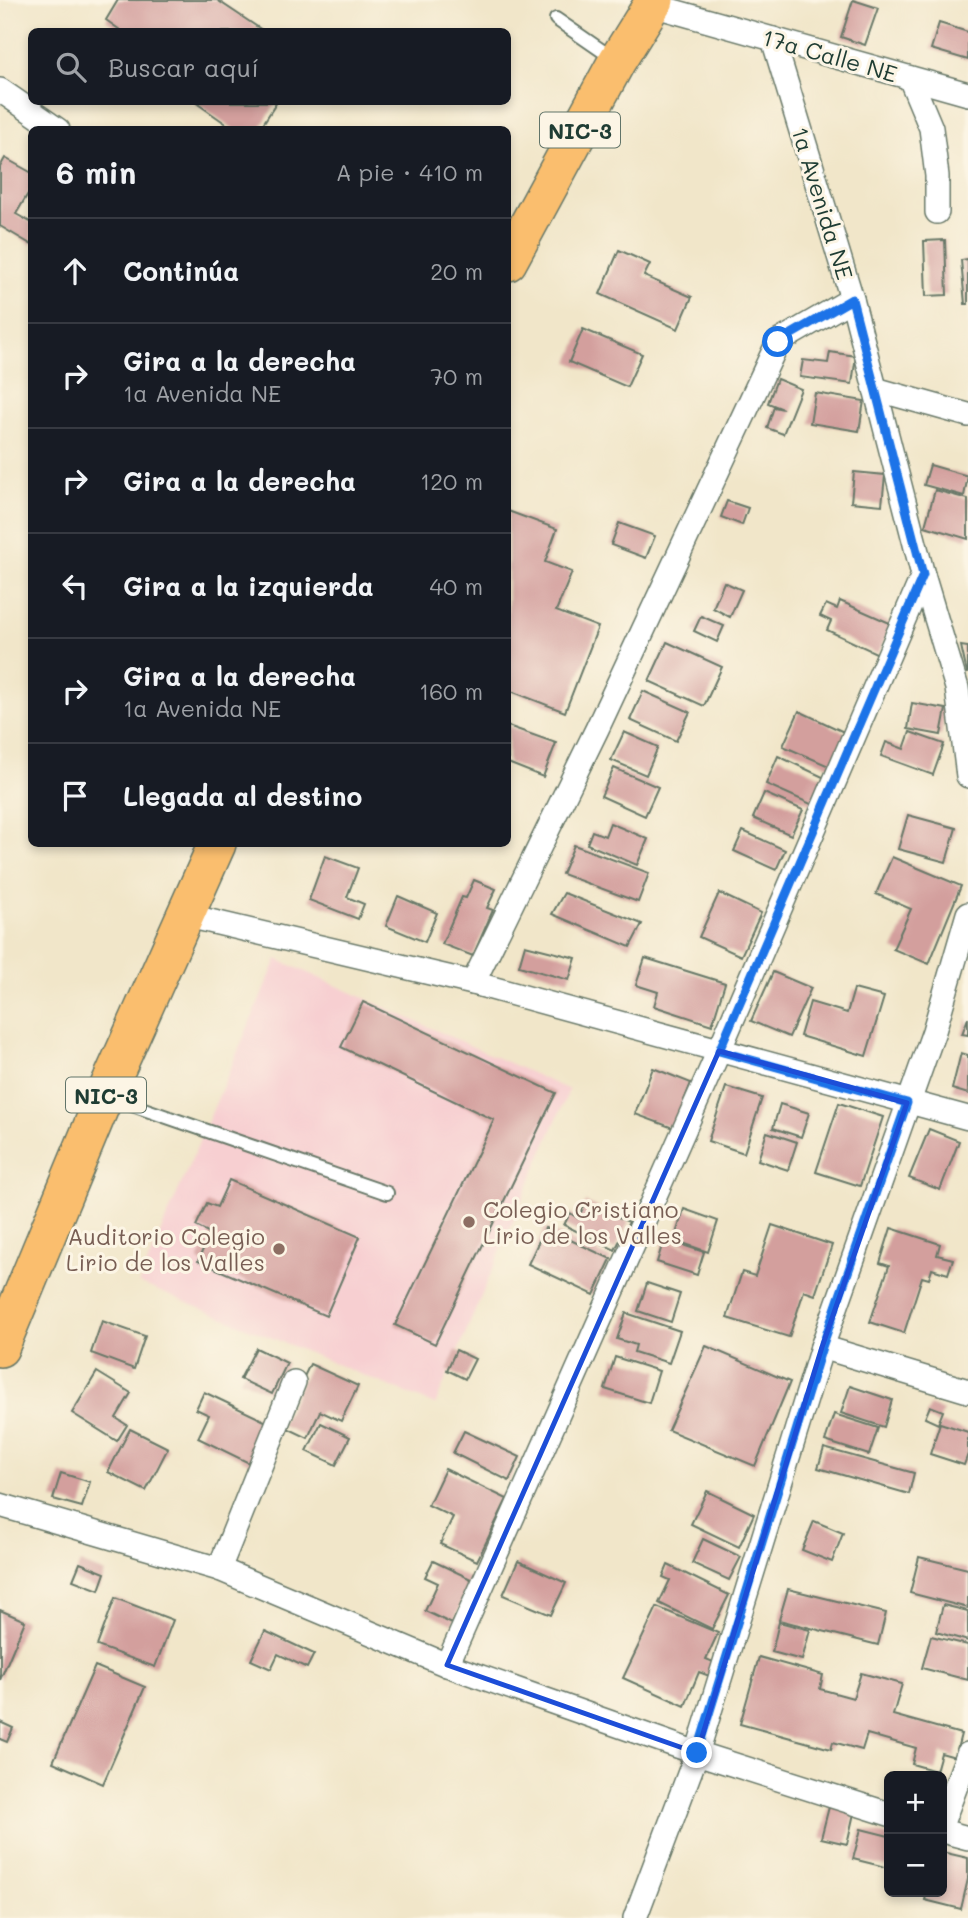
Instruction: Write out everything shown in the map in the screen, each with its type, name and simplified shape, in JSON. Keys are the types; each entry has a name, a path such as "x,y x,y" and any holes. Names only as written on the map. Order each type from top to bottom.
{"main road":[{"name":"NIC-3","path":"511,256 617,61 653,2"},
{"name":"NIC-3","path":"0,1348 105,1096 216,847"}],"street":[{"name":"17a Calle NE","path":"653,2 968,94"},
{"name":"1a Avenida NE","path":"774,39 852,299 923,575 957,688 968,776"},
{"path":"910,78 930,128 937,176 937,212"},
{"path":"0,90 52,126"},
{"path":"473,983 597,729 778,342 852,299"},
{"path":"875,389 968,415"},
{"path":"447,1665 719,1051 923,575"},
{"path":"635,1918 697,1753 822,1347 934,1031 968,914"},
{"path":"184,915 473,983 968,1118"},
{"path":"822,1347 968,1391"},
{"path":"219,1569 294,1382"},
{"path":"0,1505 219,1569 447,1665 697,1753 884,1812"},
{"path":"947,1810 968,1754"},
{"path":"947,1832 968,1838"}],"lane":[{"path":"555,19 617,61"},
{"path":"105,1096 387,1193"}],"highlighted area":[{"path":"719,1051 907,1103 822,1347 697,1753 447,1665"}],"shaded area":[{"path":"277,959 569,1090 435,1405 139,1283"}],"building":[{"path":"118,0 217,0 259,28 117,28 106,20"},
{"path":"853,0 878,8 865,45 841,37"},
{"path":"939,23 968,32 968,60 931,49"},
{"path":"199,105 275,105 262,126 229,126"},
{"path":"5,158 28,171 28,194 16,214 28,221 28,243 0,226 0,167"},
{"path":"945,240 947,295 926,296 924,241"},
{"path":"619,250 650,264 644,276 692,297 678,329 600,294"},
{"path":"968,259 968,304 965,304 961,260"},
{"path":"583,329 642,354 627,387 569,362"},
{"path":"830,352 856,356 852,384 800,377 803,360 828,363"},
{"path":"777,379 801,389 783,434 767,428 774,407 783,409 768,403"},
{"path":"815,393 864,401 859,431 810,423"},
{"path":"930,465 968,476 964,496 924,485"},
{"path":"854,472 885,475 882,505 851,502"},
{"path":"935,490 968,499 968,539 925,526"},
{"path":"727,501 748,508 742,525 721,517"},
{"path":"511,512 557,529 545,562 572,572 556,611 598,627 565,712 511,691"},
{"path":"619,523 655,536 646,558 611,545"},
{"path":"724,582 742,590 730,617 713,608"},
{"path":"840,601 892,624 878,654 827,630 831,621 820,616 826,604 837,609"},
{"path":"701,616 724,626 717,642 694,631"},
{"path":"667,642 722,667 704,706 649,681"},
{"path":"961,646 968,647 968,673 967,673"},
{"path":"643,691 690,712 676,741 630,720"},
{"path":"912,703 946,709 941,735 908,729"},
{"path":"799,711 846,733 831,767 783,746"},
{"path":"511,727 556,743 543,777 511,764"},
{"path":"624,732 658,747 646,775 611,760"},
{"path":"910,732 944,744 933,775 881,756 886,742 904,749"},
{"path":"778,756 825,778 813,805 766,784"},
{"path":"614,768 658,787 645,816 601,796"},
{"path":"764,793 803,810 791,835 753,818"},
{"path":"908,815 956,828 946,862 898,849"},
{"path":"610,823 648,839 637,865 587,844 592,831 605,836"},
{"path":"743,831 785,850 776,870 734,851"},
{"path":"574,845 649,873 638,902 562,874"},
{"path":"325,856 358,868 347,897 364,904 358,919 309,900"},
{"path":"892,857 961,886 929,964 893,949 911,909 876,894"},
{"path":"474,880 496,889 487,908 493,910 473,956 442,944 462,897 466,898"},
{"path":"564,893 642,924 630,947 552,914"},
{"path":"719,893 761,913 741,956 699,937"},
{"path":"398,896 437,913 425,942 386,926"},
{"path":"525,945 576,958 569,980 519,966"},
{"path":"645,958 725,983 712,1025 654,1006 658,992 636,985"},
{"path":"773,972 811,988 789,1037 751,1021"},
{"path":"854,989 884,997 866,1056 800,1036 810,1002 847,1013"},
{"name":"Colegio Cristiano Lirio de los Valles","path":"363,1002 556,1093 435,1344 395,1325 494,1120 341,1047"},
{"path":"968,1018 968,1035 962,1034"},
{"path":"961,1053 968,1055 968,1094 952,1089"},
{"path":"653,1068 691,1083 673,1128 635,1114"},
{"path":"726,1087 762,1098 744,1153 708,1141"},
{"path":"839,1103 883,1117 860,1186 816,1172"},
{"path":"780,1104 809,1113 801,1137 773,1128"},
{"path":"929,1129 959,1141 940,1190 909,1178"},
{"path":"767,1132 797,1142 788,1170 758,1160"},
{"name":"Auditorio Colegio Lirio de los Valles","path":"229,1180 360,1237 326,1316 198,1261 210,1233 196,1226 207,1203 217,1207"},
{"path":"586,1202 629,1222 615,1250 564,1225 570,1213 578,1218"},
{"path":"684,1209 718,1221 708,1252 674,1240"},
{"path":"772,1225 832,1245 815,1295 804,1291 789,1337 727,1318 742,1272 755,1276"},
{"path":"545,1228 611,1259 594,1295 528,1264"},
{"path":"891,1228 940,1244 937,1255 953,1259 948,1274 932,1269 929,1279 922,1277 904,1333 870,1322 889,1266 880,1263"},
{"path":"664,1239 704,1252 697,1275 657,1262"},
{"path":"647,1283 680,1294 671,1322 638,1311"},
{"path":"626,1313 680,1331 669,1363 634,1352 636,1345 617,1339"},
{"path":"102,1321 145,1336 134,1369 91,1353"},
{"path":"706,1346 790,1382 755,1466 668,1430"},
{"path":"256,1348 287,1363 272,1394 240,1379"},
{"path":"456,1350 475,1359 465,1379 447,1370"},
{"path":"615,1357 659,1371 649,1403 605,1389"},
{"path":"310,1364 358,1386 341,1421 320,1411 308,1438 281,1425"},
{"path":"97,1372 131,1393 116,1418 127,1425 117,1441 72,1413"},
{"path":"850,1386 892,1400 884,1427 841,1413"},
{"path":"204,1392 271,1424 251,1464 198,1438 209,1415 196,1409"},
{"path":"930,1406 943,1411 938,1424 925,1418"},
{"path":"834,1414 878,1428 869,1455 825,1441"},
{"path":"321,1423 350,1437 336,1465 307,1451"},
{"path":"940,1423 968,1432 968,1454 964,1465 930,1454"},
{"path":"130,1429 168,1448 146,1491 108,1472"},
{"path":"464,1431 520,1457 509,1481 453,1453"},
{"path":"824,1448 914,1473 909,1494 818,1468"},
{"path":"445,1469 507,1499 477,1561 440,1544 453,1517 428,1505"},
{"path":"61,1473 90,1482 82,1507 53,1499"},
{"path":"707,1491 754,1514 739,1547 691,1524"},
{"path":"814,1521 843,1533 832,1562 802,1550"},
{"path":"703,1539 741,1557 729,1580 692,1563"},
{"path":"919,1557 968,1569 968,1608 910,1593"},
{"path":"433,1561 473,1580 452,1624 425,1611 438,1583 425,1577"},
{"path":"518,1561 566,1583 551,1615 503,1595"},
{"path":"80,1563 105,1573 99,1590 73,1580"},
{"path":"668,1565 729,1595 712,1629 659,1603 670,1580 663,1577"},
{"path":"788,1589 886,1613 878,1645 779,1620"},
{"path":"115,1598 173,1620 155,1667 97,1646"},
{"path":"943,1605 968,1611 968,1641 936,1632"},
{"path":"657,1607 718,1633 706,1659 718,1664 712,1677 699,1672 685,1706 623,1678"},
{"path":"0,1610 25,1621 0,1680"},
{"path":"779,1622 810,1630 802,1660 772,1652"},
{"path":"265,1631 314,1654 307,1668 278,1654 271,1669 251,1660"},
{"path":"931,1636 968,1645 968,1680 922,1668"},
{"path":"759,1657 823,1675 820,1689 853,1698 861,1673 902,1684 893,1715 961,1734 955,1757 941,1753 936,1771 912,1764 916,1748 867,1734 862,1750 833,1742 831,1749 740,1724"},
{"path":"95,1666 145,1687 103,1784 53,1762"},
{"path":"0,1722 13,1728 7,1742 0,1739"},
{"path":"830,1803 855,1809 847,1844 821,1838"},
{"path":"861,1829 884,1835 884,1867 853,1859"},
{"path":"947,1853 968,1858 968,1879 961,1909 925,1900 926,1897 947,1897"}],"place":[{"name":"Colegio Cristiano Lirio de los Valles","path":"469,1222"},
{"name":"Auditorio Colegio Lirio de los Valles","path":"279,1249"}],"route":[{"path":"697,1753 822,1347 907,1103 719,1051 923,575 852,299 778,342"}]}
